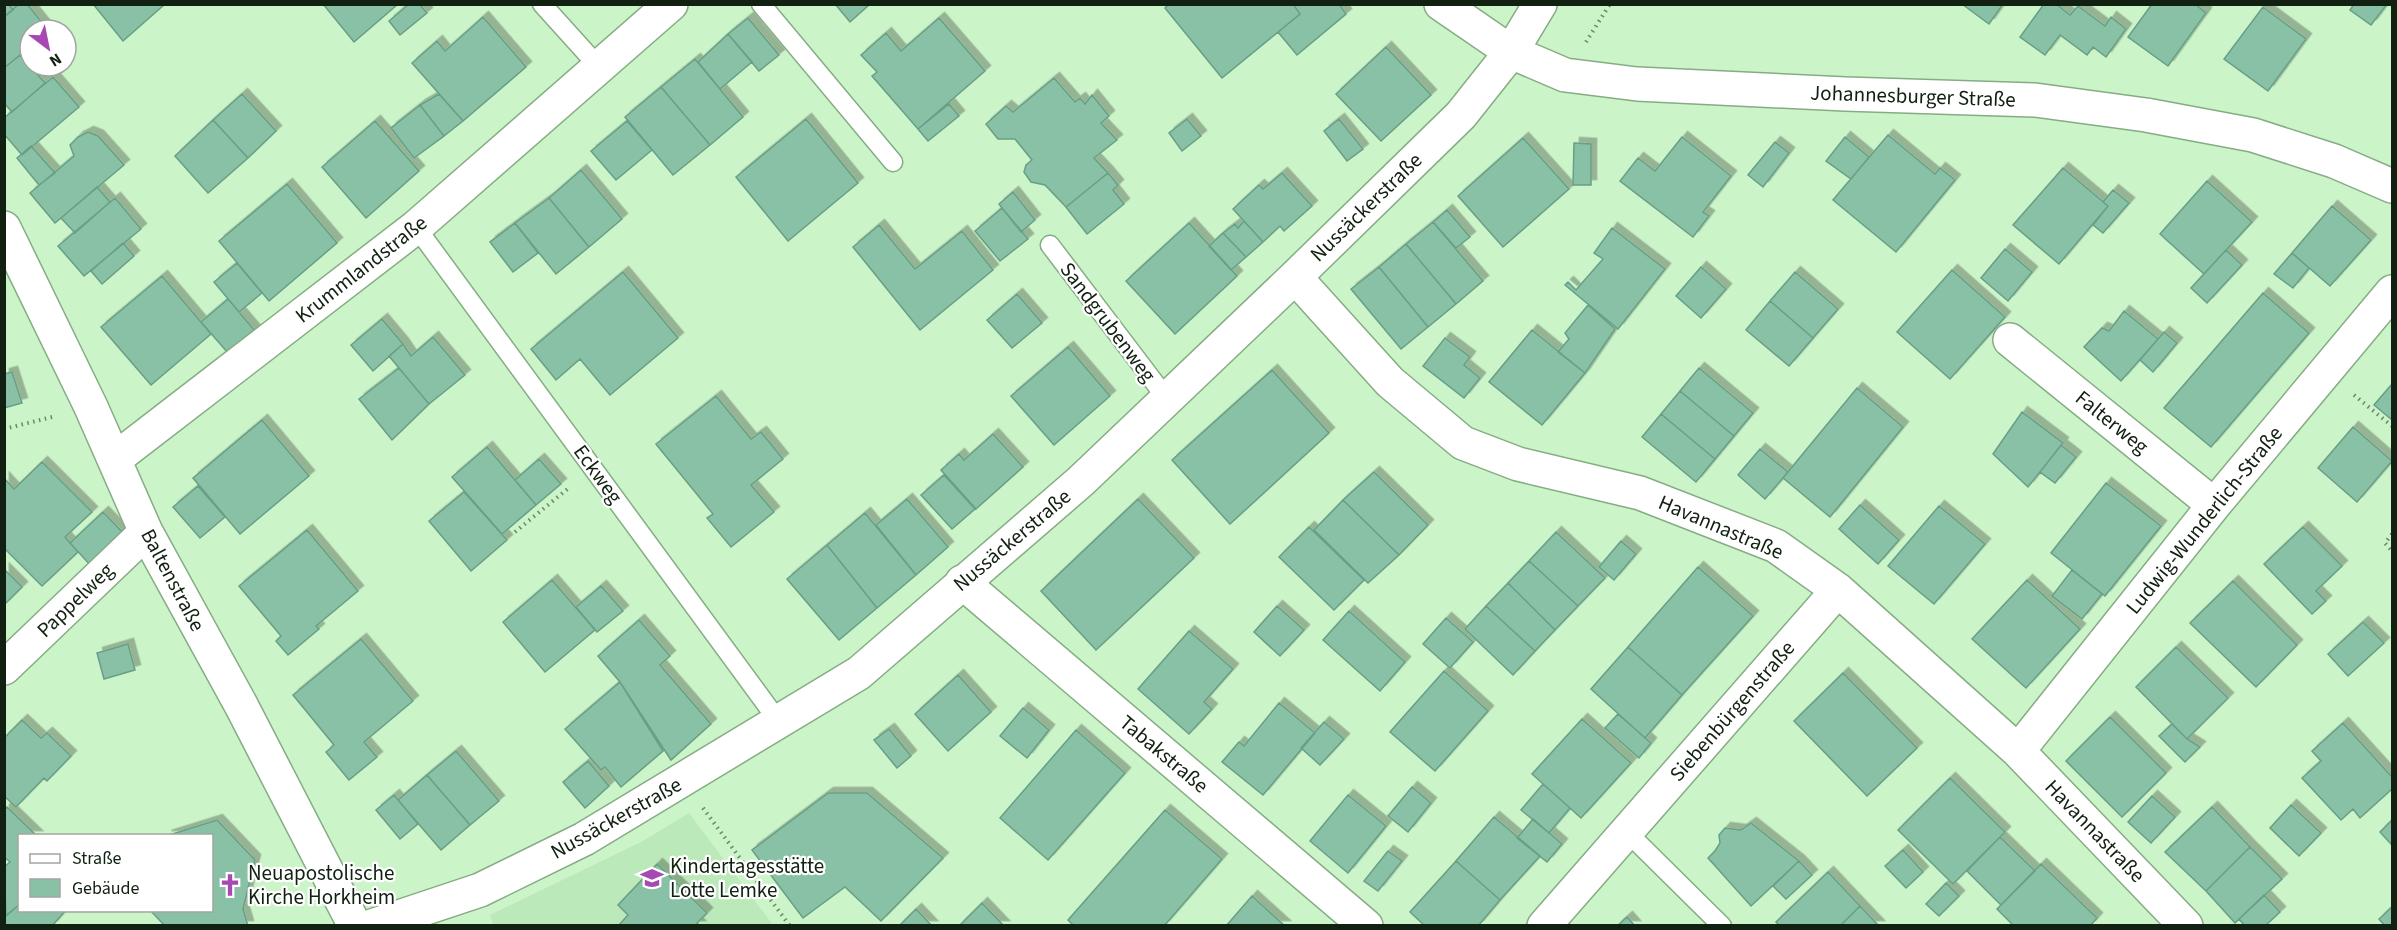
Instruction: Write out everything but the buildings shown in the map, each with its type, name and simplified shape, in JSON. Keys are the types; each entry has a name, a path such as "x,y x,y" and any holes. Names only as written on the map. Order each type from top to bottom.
{"street":[{"name":"Krummlandstraße","path":"115,459 416,227 671,4"},
{"name":"Johannesburger Straße","path":"1441,4 1511,52 1565,75 1637,84 2035,100 2146,115 2253,135 2334,161 2392,186"},
{"name":"Nussäckerstraße","path":"372,926 480,890 584,839 859,673 1081,481 1295,277 1461,114 1511,52 1540,4"},
{"name":"Baltenstraße","path":"4,228 91,407 146,532 241,705 355,926"},
{"name":"Havannastraße","path":"1295,277 1390,382 1462,443 1518,464 1640,493 1776,546 1838,590 2018,751 2186,926"},
{"name":"Ludwig-Wunderlich-Straße","path":"2018,751 2214,505 2392,292"},
{"name":"Falterweg","path":"2010,340 2214,505"},
{"name":"Pappelweg","path":"4,668 146,532"},
{"name":"Tabakstraße","path":"962,582 1366,926"},
{"name":"Siebenbürgenstraße","path":"1544,926 1838,590"}],"lane":[{"path":"542,4 598,66"},
{"path":"760,4 893,162"},
{"name":"Eckweg","path":"416,227 779,722"},
{"name":"Sandgrubenweg","path":"1050,245 1167,399"},
{"path":"1627,832 1722,926"}],"path":[{"path":"2326,372 2392,426"},
{"path":"4,429 91,407"},
{"path":"515,532 593,468"},
{"path":"2392,534 2385,543 2392,550"},
{"path":"683,781 790,926"}],"shaded area":[{"name":"Kindertagesstätte Lotte Lemke","path":"689,813 773,925 494,926 490,915 643,841"}],"place":[{"name":"Kindertagesstätte Lotte Lemke","path":"652,878"},
{"name":"Neuapostolische Kirche Horkheim","path":"230,885"}]}
